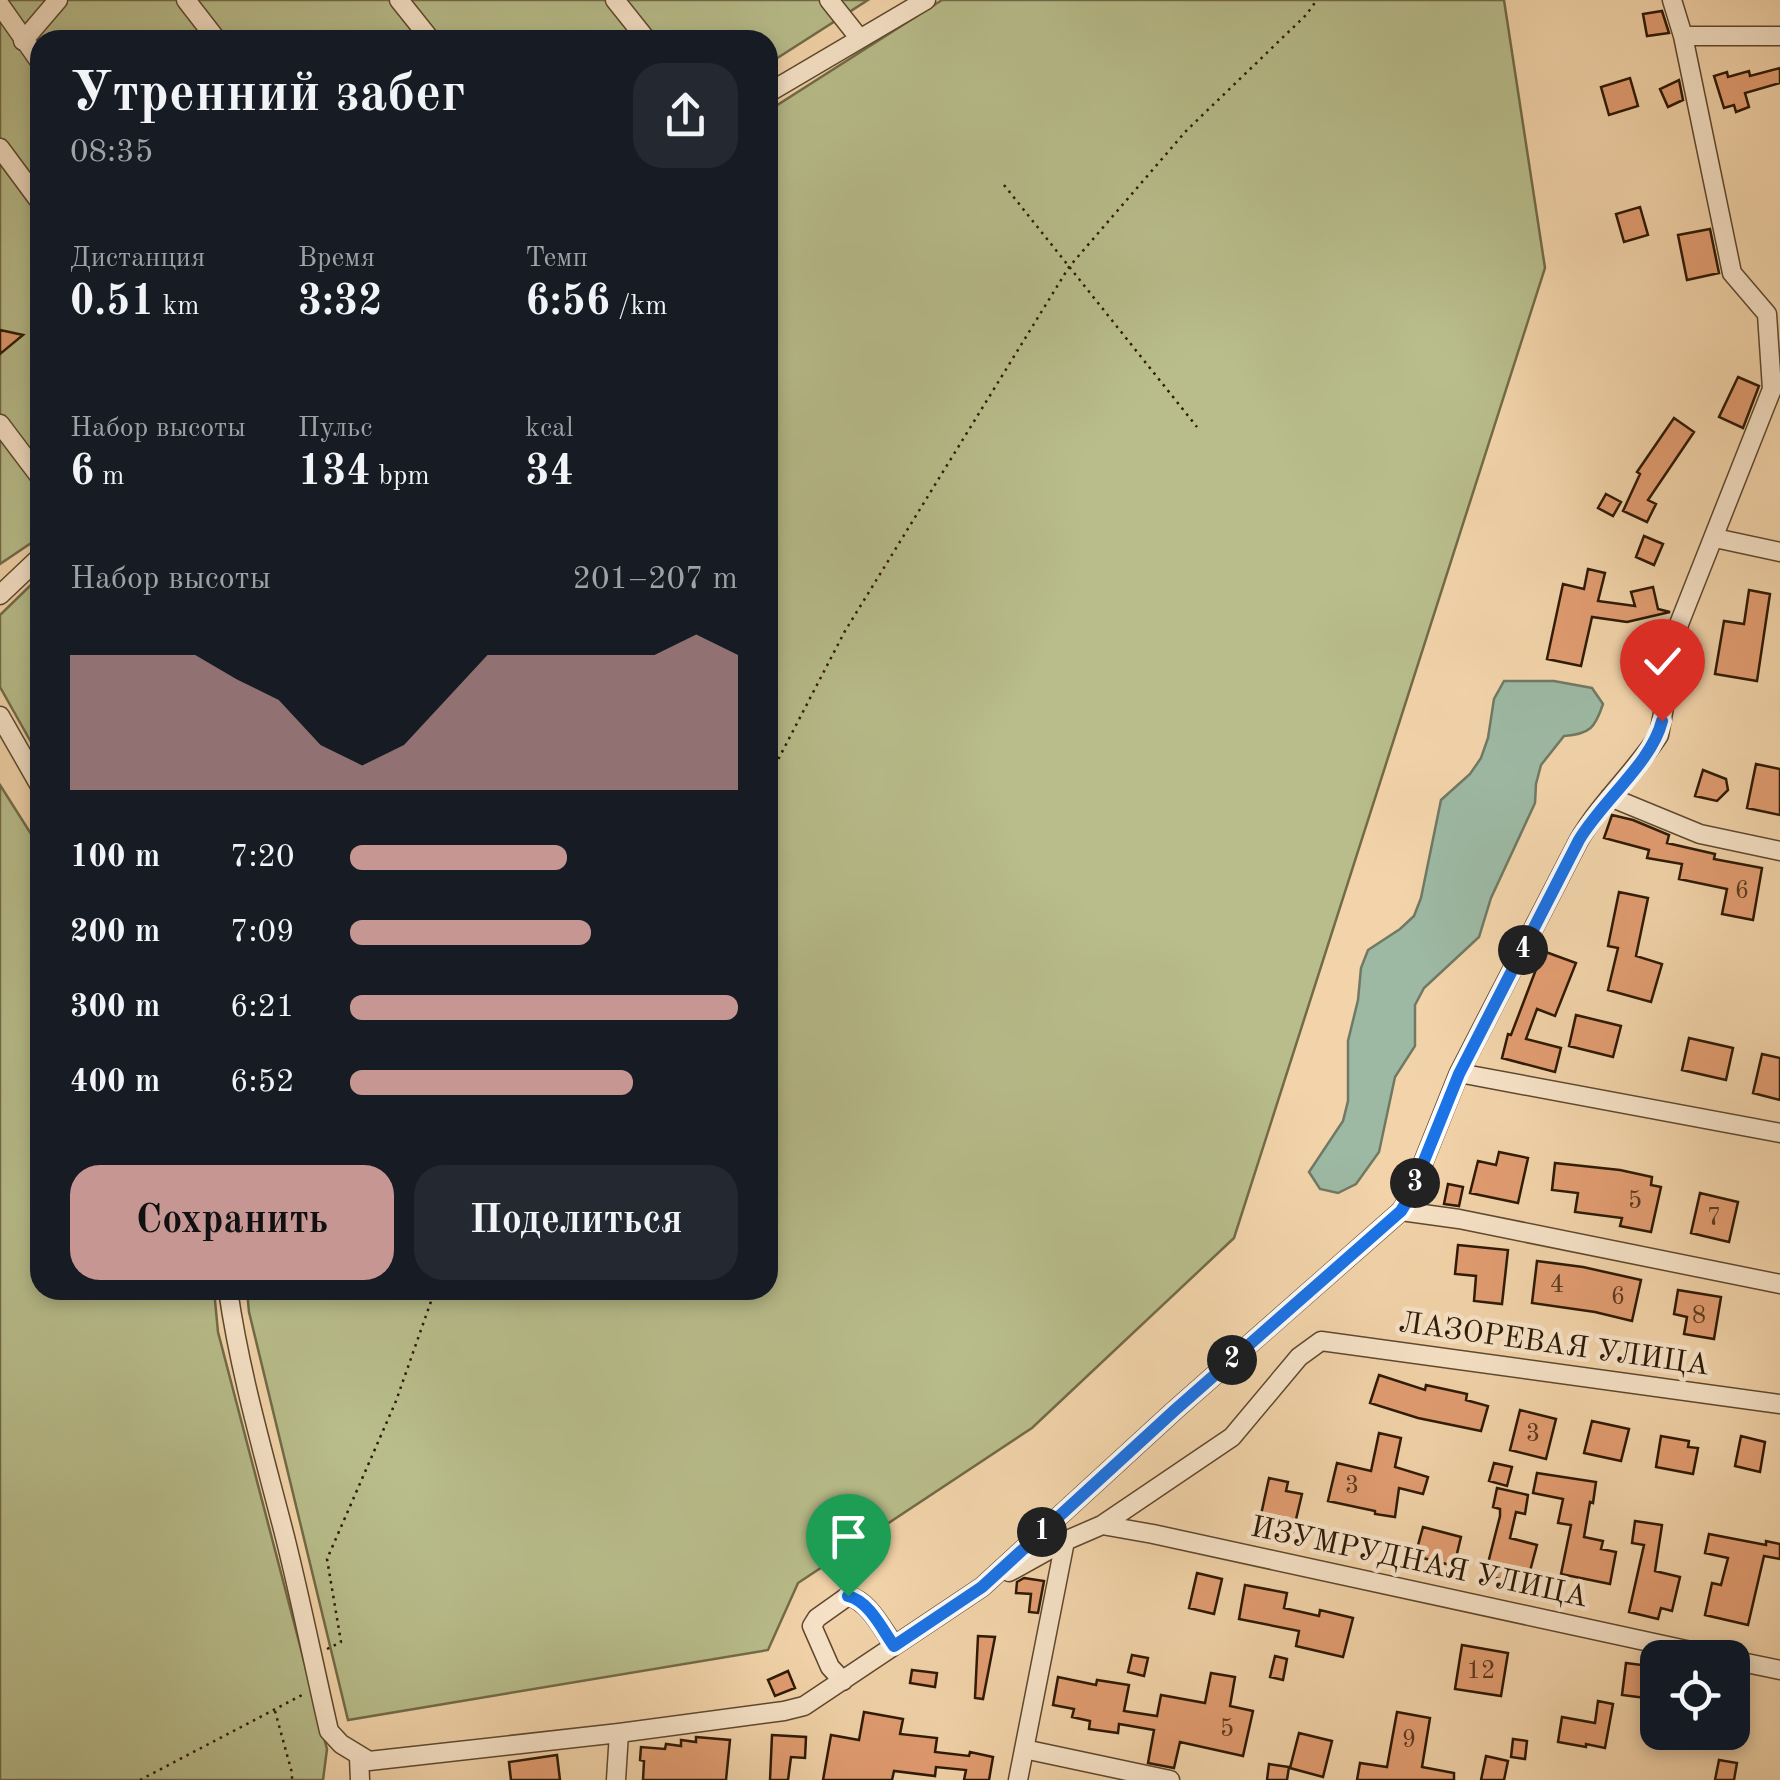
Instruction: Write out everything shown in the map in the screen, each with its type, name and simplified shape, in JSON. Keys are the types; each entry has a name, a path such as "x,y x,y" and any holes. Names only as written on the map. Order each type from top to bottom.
{"street":[{"path":"32,30 58,0"},
{"path":"186,0 210,30"},
{"path":"399,0 423,30"},
{"path":"615,0 639,30"},
{"path":"830,0 860,39"},
{"path":"778,87 926,0"},
{"path":"982,1587 1401,1211 1459,1074 1579,840 1658,735 1679,624 1772,388 1773,313 1732,273 1683,36 1672,0"},
{"path":"0,5 30,49"},
{"path":"23,40 30,32"},
{"path":"1683,36 1780,36"},
{"path":"0,148 30,188"},
{"path":"0,424 30,463"},
{"path":"1715,538 1780,552"},
{"path":"0,595 30,566"},
{"path":"0,716 30,768"},
{"path":"1610,797 1700,834 1780,851"},
{"path":"1459,1074 1780,1134"},
{"path":"1401,1211 1459,1219 1780,1284"},
{"path":"229,1300 329,1731 359,1758 377,1761 619,1733 804,1706 982,1587 1102,1525"},
{"name":"ЛАЗОРЕВАЯ УЛИЦА","path":"1102,1525 1232,1437 1299,1357 1322,1341 1780,1404"},
{"name":"ИЗУМРУДНАЯ УЛИЦА","path":"1102,1525 1640,1640"},
{"path":"1018,1780 1065,1542"},
{"path":"844,1681 830,1668 812,1626 848,1596 862,1602 894,1646"},
{"path":"1750,1664 1780,1670"},
{"path":"616,1780 619,1733"},
{"path":"1024,1750 1170,1780"},
{"path":"359,1758 360,1780"}],"path":[{"path":"778,760 845,632 1069,267 1186,132 1306,16 1317,0"},
{"path":"1004,185 1196,427"},
{"path":"312,1656 342,1642 328,1559 396,1401 431,1300"},
{"path":"140,1780 319,1686"},
{"path":"275,1710 292,1780"}],"green space":[{"path":"0,0 868,0 778,58 778,30 30,30 30,544 0,564"},
{"path":"942,0 1504,0 1545,268 1234,1238 1032,1428 798,1583 768,1650 348,1720 248,1300 778,1300 778,105"},
{"path":"30,586 30,740 0,687 0,615"},
{"path":"0,785 30,832 30,1300 215,1300 218,1332 327,1749 323,1780 0,1780"}],"shaded area":[{"path":"1504,681 1554,681 1592,688 1603,704 1590,728 1564,736 1541,765 1535,803 1491,898 1479,937 1424,988 1415,1005 1415,1046 1395,1077 1379,1152 1356,1184 1338,1193 1320,1189 1309,1172 1343,1121 1348,1101 1348,1041 1361,968 1368,950 1414,916 1441,800 1470,774 1481,758 1494,699"}],"building":[{"path":"1662,11 1669,33 1647,36 1643,14"},
{"path":"1780,68 1780,83 1745,93 1749,107 1736,112 1734,105 1724,108 1714,76 1749,71 1750,76"},
{"path":"1630,78 1638,106 1609,115 1601,87"},
{"path":"1679,80 1683,100 1668,107 1660,89"},
{"path":"1640,207 1648,235 1624,242 1616,214"},
{"path":"1710,229 1719,273 1687,280 1678,235"},
{"path":"0,330 23,335 0,354"},
{"path":"1738,377 1759,386 1743,428 1719,417"},
{"path":"1674,418 1694,432 1648,500 1656,504 1647,522 1623,511 1640,474 1637,472"},
{"path":"1606,494 1621,502 1613,516 1598,508"},
{"path":"1644,536 1663,544 1654,565 1636,557"},
{"path":"1588,569 1605,573 1598,601 1635,606 1631,592 1653,587 1658,609 1670,612 1627,622 1592,617 1581,666 1547,659 1563,584 1584,589"},
{"path":"1749,590 1770,594 1757,681 1715,674 1724,621 1744,624"},
{"path":"1756,764 1780,769 1780,815 1747,808"},
{"path":"1703,770 1726,779 1728,790 1717,801 1695,796"},
{"path":"1612,815 1669,835 1667,843 1715,854 1714,859 1762,868 1753,920 1722,914 1727,889 1679,879 1682,864 1647,858 1649,850 1604,838"},
{"path":"1619,892 1648,898 1636,956 1662,964 1651,1002 1608,990 1618,948 1608,946"},
{"path":"1543,951 1576,963 1555,1016 1537,1009 1526,1039 1561,1048 1555,1072 1502,1058"},
{"path":"1576,1015 1621,1026 1613,1057 1569,1046"},
{"path":"1689,1038 1733,1048 1726,1080 1682,1070"},
{"path":"1762,1054 1780,1058 1780,1100 1753,1093"},
{"path":"1499,1152 1528,1158 1518,1203 1470,1193 1478,1161 1496,1165"},
{"path":"1555,1163 1652,1177 1651,1185 1661,1187 1651,1232 1620,1226 1622,1218 1575,1212 1578,1193 1552,1190"},
{"path":"1448,1184 1463,1187 1459,1206 1444,1204"},
{"path":"1700,1193 1738,1202 1729,1242 1691,1233"},
{"path":"1458,1245 1508,1250 1502,1304 1474,1301 1476,1276 1455,1274"},
{"path":"1537,1261 1641,1280 1632,1321 1532,1303"},
{"path":"1678,1290 1721,1297 1714,1339 1684,1334 1687,1317 1674,1314"},
{"path":"1379,1375 1425,1390 1426,1385 1467,1394 1466,1400 1488,1406 1481,1431 1370,1403"},
{"path":"1520,1410 1556,1419 1546,1459 1510,1450"},
{"path":"1592,1421 1629,1429 1621,1461 1584,1453"},
{"path":"1379,1433 1401,1438 1395,1467 1428,1477 1423,1494 1399,1488 1395,1517 1328,1501 1337,1463 1371,1471"},
{"path":"1661,1436 1689,1441 1688,1447 1698,1448 1693,1474 1656,1467"},
{"path":"1741,1436 1765,1442 1760,1472 1735,1466"},
{"path":"1494,1463 1512,1467 1507,1486 1489,1481"},
{"path":"1537,1473 1596,1482 1584,1537 1603,1541 1601,1549 1616,1552 1610,1584 1561,1574 1571,1525 1558,1523 1563,1499 1533,1493"},
{"path":"1269,1478 1288,1482 1286,1491 1302,1494 1293,1532 1259,1524"},
{"path":"1497,1488 1528,1495 1525,1514 1516,1512 1510,1538 1537,1545 1526,1586 1485,1575 1500,1516 1500,1509 1493,1507"},
{"path":"1635,1521 1662,1525 1655,1571 1680,1577 1672,1611 1661,1608 1658,1619 1629,1612 1644,1545 1632,1543"},
{"path":"1423,1527 1461,1537 1454,1566 1415,1556"},
{"path":"1709,1534 1780,1544 1780,1559 1764,1556 1748,1625 1705,1615 1712,1583 1721,1585 1728,1558 1705,1553"},
{"path":"1197,1573 1222,1579 1214,1614 1189,1608"},
{"path":"1024,1578 1044,1581 1038,1613 1029,1612 1031,1594 1016,1593 1017,1582"},
{"path":"1245,1585 1287,1593 1284,1608 1319,1616 1320,1610 1353,1618 1343,1657 1296,1646 1299,1631 1239,1619"},
{"path":"978,1636 995,1637 983,1699 975,1698"},
{"path":"1462,1645 1508,1653 1501,1696 1455,1689"},
{"path":"1132,1655 1148,1658 1144,1676 1128,1672"},
{"path":"1275,1656 1287,1659 1283,1680 1270,1677"},
{"path":"1626,1663 1640,1665 1640,1697 1622,1695"},
{"path":"912,1670 937,1673 935,1687 910,1683"},
{"path":"788,1671 795,1688 775,1696 768,1680"},
{"path":"1211,1673 1235,1677 1230,1706 1253,1711 1243,1756 1180,1742 1174,1768 1148,1763 1154,1730 1119,1724 1118,1733 1089,1729 1090,1721 1072,1717 1074,1709 1053,1705 1058,1677 1096,1685 1097,1680 1129,1685 1124,1711 1157,1716 1161,1695 1205,1703"},
{"path":"1598,1701 1613,1704 1605,1748 1558,1742 1562,1717 1595,1723"},
{"path":"864,1712 903,1719 900,1734 937,1738 935,1752 969,1756 970,1752 993,1757 989,1780 964,1780 966,1770 936,1767 935,1776 894,1771 892,1780 823,1780 831,1735 859,1740"},
{"path":"1397,1712 1430,1718 1422,1767 1454,1773 1454,1780 1357,1780 1360,1763 1387,1767"},
{"path":"1299,1733 1332,1741 1323,1777 1290,1768"},
{"path":"772,1735 806,1737 805,1758 791,1757 788,1780 770,1780"},
{"path":"696,1737 730,1740 726,1780 643,1780 641,1747 665,1749 666,1744 681,1746 681,1740 696,1742"},
{"path":"1513,1739 1527,1741 1525,1759 1511,1757"},
{"path":"557,1755 560,1780 511,1780 509,1762"},
{"path":"1486,1756 1508,1761 1504,1780 1481,1780"},
{"path":"1719,1760 1737,1763 1734,1780 1715,1780"},
{"path":"1269,1764 1289,1767 1287,1780 1267,1780"}],"route":[{"path":"848,1596 862,1602 894,1646 982,1587 1401,1211 1459,1074 1579,840 1649,750 1662,721"}]}
